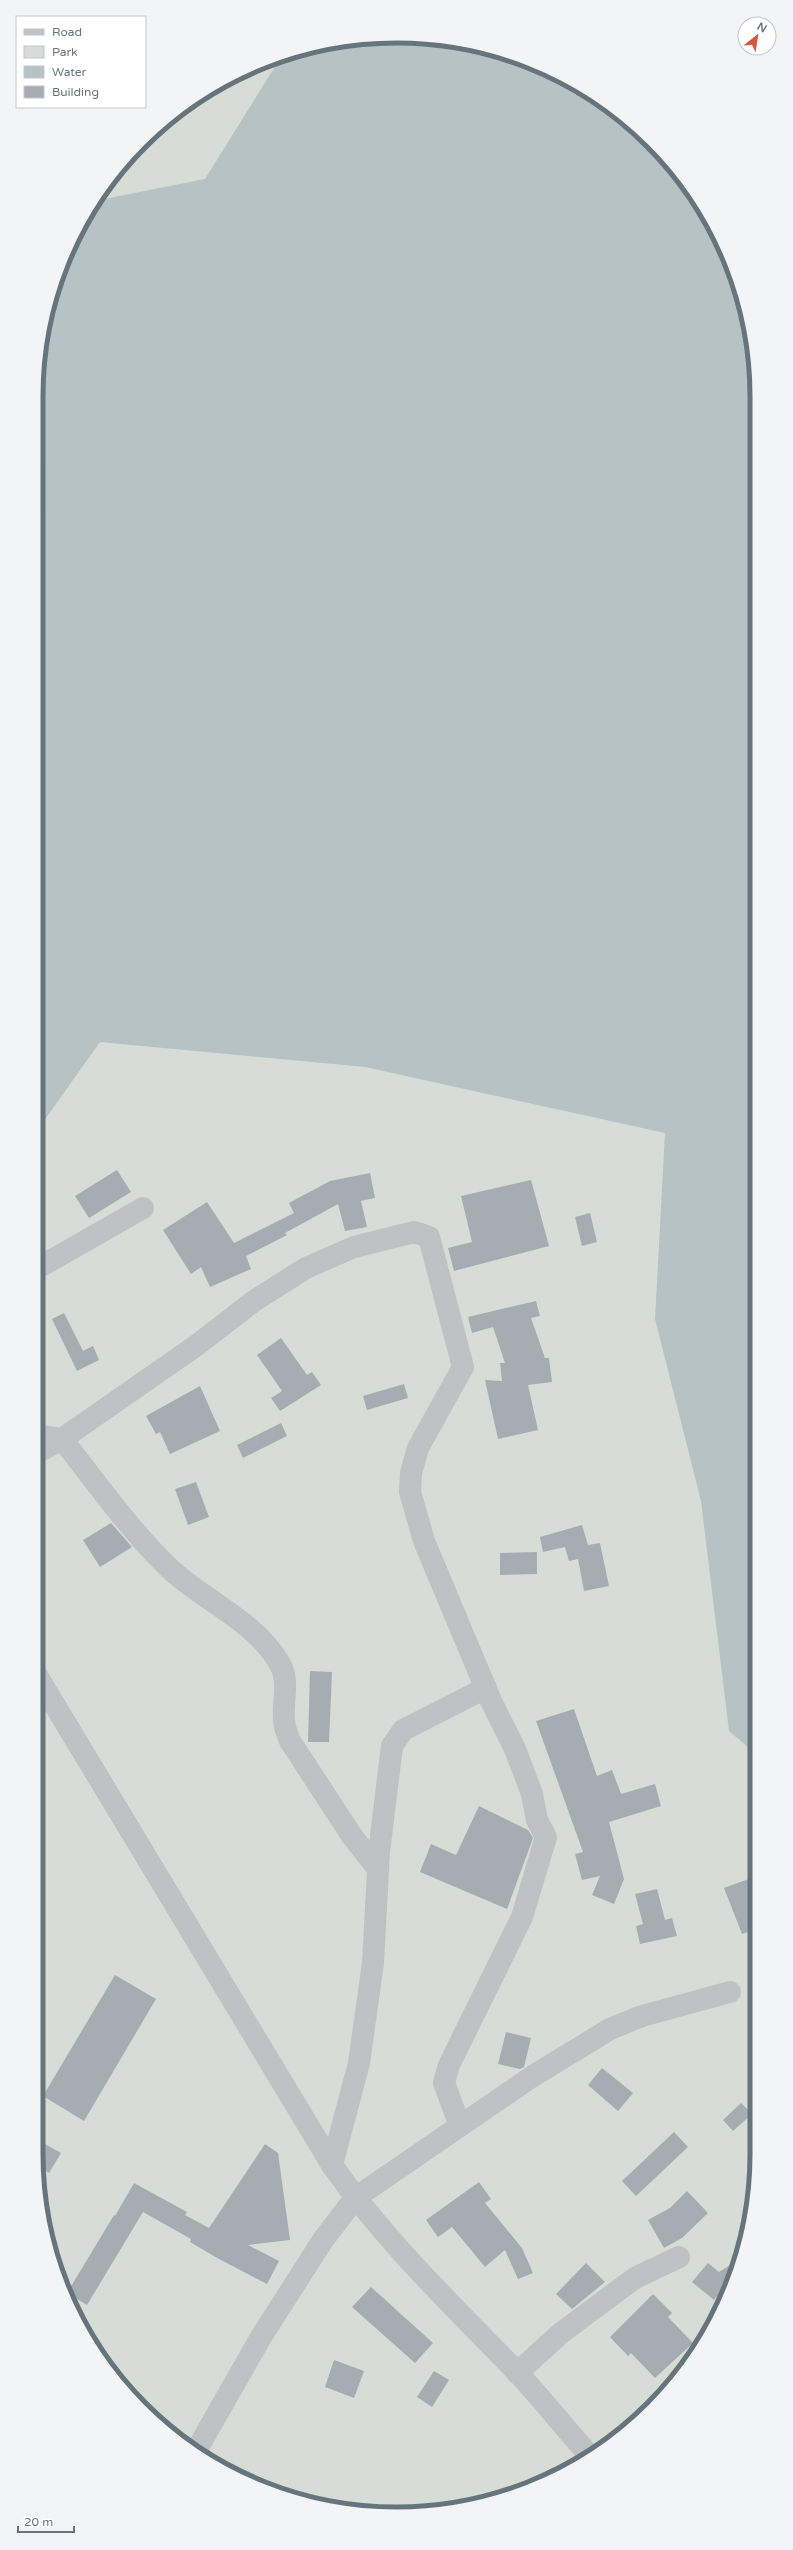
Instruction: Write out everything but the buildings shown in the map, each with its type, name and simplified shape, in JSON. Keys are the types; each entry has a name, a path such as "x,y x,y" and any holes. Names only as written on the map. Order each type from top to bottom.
{"street":[{"path":"43,1265 143,1208"},
{"path":"43,1449 62,1438 196,1345 254,1302 306,1268 362,1246 414,1232 428,1237 463,1367 418,1448 411,1473 410,1492 424,1541 486,1688 515,1749 532,1794 537,1820 546,1837 522,1917 447,2071 444,2083 460,2126"},
{"path":"43,1436 62,1438 148,1545 169,1567 185,1582 235,1617 261,1640 281,1665 285,1687 284,1726 290,1741 352,1836 378,1869"},
{"path":"43,1686 332,2165 355,2198 418,2270 517,2373 586,2452"},
{"path":"332,2165 359,2063 373,1963 378,1869 392,1746 403,1730 486,1688"},
{"path":"199,2446 261,2337 323,2240 355,2198 533,2076 610,2029 642,2016 730,1992"},
{"path":"517,2373 560,2333 629,2282 679,2257"}],"green space":[{"path":"396,43 443,46 465,50 488,55 532,70 573,90 612,116 630,131 662,163 690,200 714,240 738,305 747,350 750,396 750,2154 747,2200 743,2222 738,2245 723,2289 703,2330 677,2369 662,2387 630,2419 612,2434 573,2460 553,2471 510,2488 488,2495 443,2504 396,2507 350,2504 328,2500 305,2495 261,2480 220,2460 181,2434 163,2419 131,2387 116,2369 90,2330 79,2310 55,2245 46,2200 43,2154 43,396 46,350 50,328 55,305 70,261 79,240 103,200 131,163 163,131 200,103 240,79 261,70 305,55 328,50 350,46"}],"water":[{"path":"373,44 420,44 465,50 510,62 553,79 593,103 630,131 662,163 690,200 714,240 731,283 738,305 747,350 750,396 750,1749 729,1731 701,1501 655,1319 665,1133 365,1067 100,1042 43,1122 43,396 46,350 55,305 70,261 79,240 104,199 205,179 276,64 305,55 328,50"}]}
